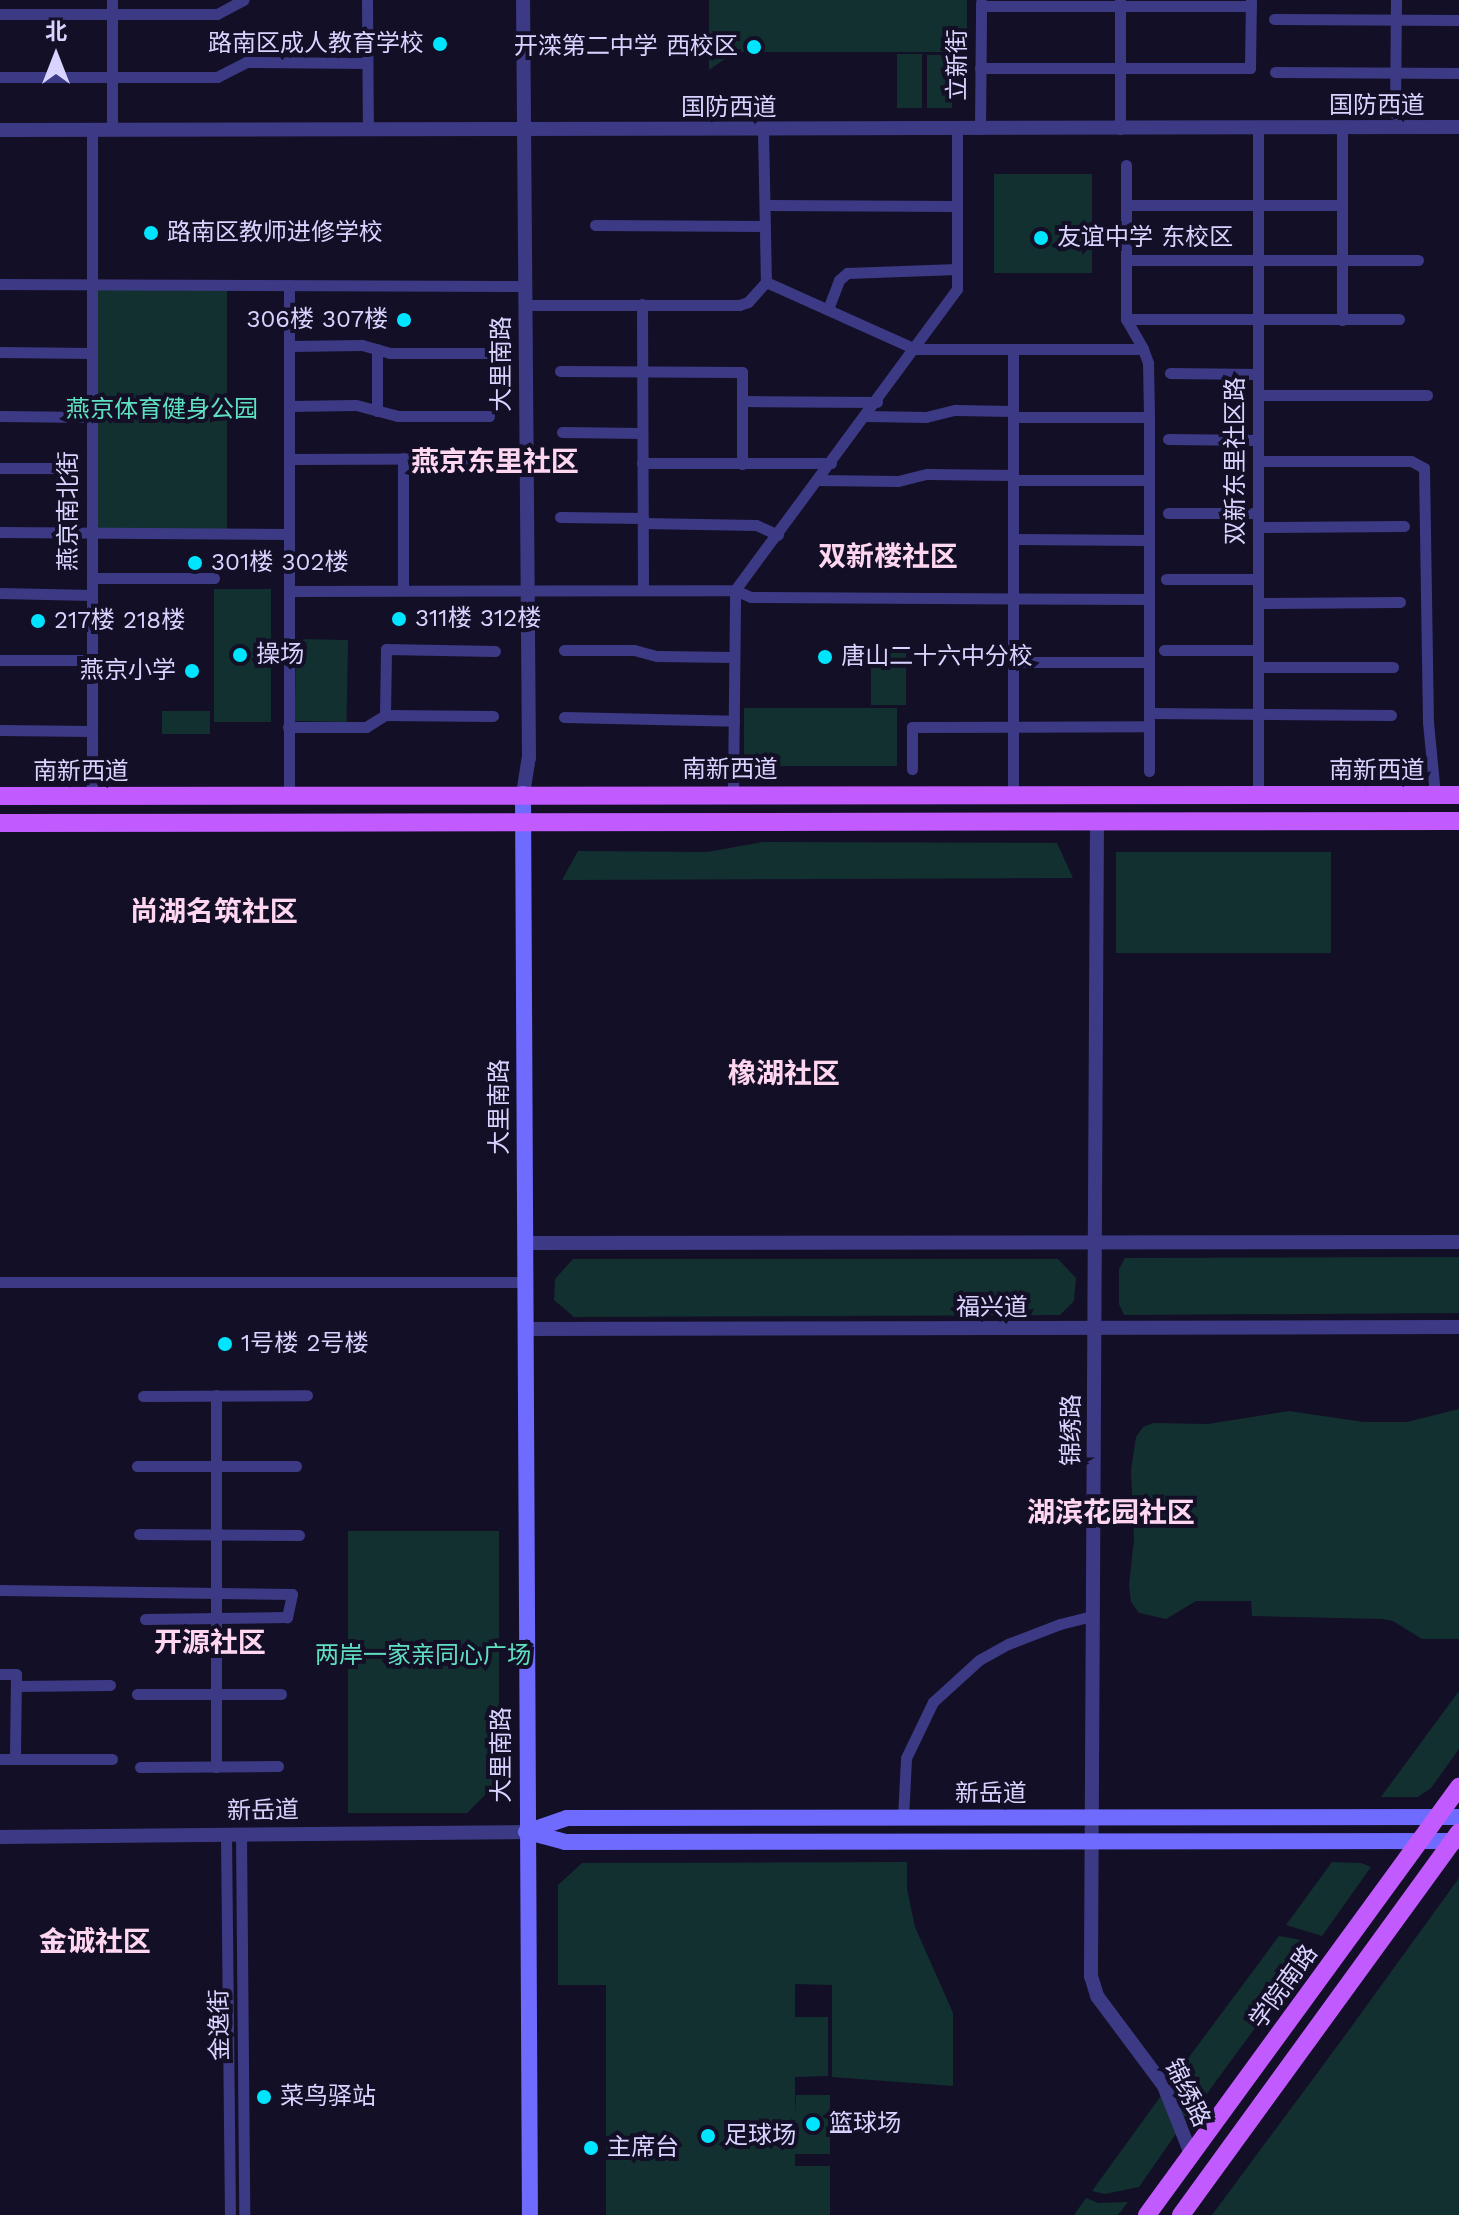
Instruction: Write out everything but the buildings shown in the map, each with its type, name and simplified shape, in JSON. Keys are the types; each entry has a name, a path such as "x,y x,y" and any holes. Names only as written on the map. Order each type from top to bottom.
{"main road":[{"name":"大里南路","path":"523,794 530,2215"},
{"name":"南新西道","path":"0,796 1459,795"},
{"name":"南新西道","path":"0,823 1459,821"},
{"name":"学院南路","path":"1147,2215 1459,1787"},
{"name":"新岳道","path":"526,1832 567,1818 1459,1817"},
{"name":"新岳道","path":"526,1832 565,1842 1420,1841 1457,1838"},
{"name":"学院南路","path":"1181,2215 1457,1838"}],"street":[{"path":"112,0 112,130"},
{"path":"207,0 207,14"},
{"path":"0,14 217,14 243,0"},
{"path":"367,0 368,130"},
{"name":"大里南路","path":"523,0 529,758 523,794"},
{"path":"1395,114 1396,0"},
{"path":"980,68 1250,68 1251,3 981,3"},
{"name":"立新街","path":"980,129 981,3"},
{"path":"1120,3 1120,129"},
{"path":"1274,19 1459,20"},
{"path":"0,77 217,77 246,62 367,63"},
{"path":"1275,72 1459,73"},
{"name":"国防西道","path":"0,130 1459,127"},
{"name":"双新东里社区路","path":"1258,128 1258,795"},
{"path":"1342,128 1342,320"},
{"path":"525,305 739,305 748,302 766,282 763,129"},
{"path":"733,794 735,590 877,402 957,289 957,129"},
{"name":"燕京南北街","path":"92,130 92,796"},
{"path":"1126,165 1126,319 1148,363 1149,771"},
{"path":"765,205 957,206"},
{"path":"1126,205 1342,205"},
{"path":"595,225 765,226"},
{"path":"1126,260 1418,260"},
{"path":"828,309 839,280 847,273 957,269"},
{"path":"766,282 915,349 1143,349"},
{"path":"0,284 525,286"},
{"path":"289,285 289,795"},
{"path":"642,304 643,589"},
{"path":"1126,319 1399,319"},
{"path":"289,346 362,345 390,353 490,353"},
{"path":"377,349 377,411"},
{"path":"1013,350 1013,795"},
{"path":"0,352 91,353"},
{"path":"560,371 742,372 742,464"},
{"path":"1170,373 1258,374"},
{"path":"1258,395 1427,395"},
{"path":"742,401 877,402"},
{"path":"289,406 356,405 398,416 489,416"},
{"path":"866,416 926,417 955,410 1149,417"},
{"path":"0,416 91,417"},
{"path":"562,432 642,433"},
{"path":"1168,439 1258,440"},
{"path":"403,458 403,590"},
{"path":"289,459 523,458"},
{"path":"1258,461 1411,461 1424,468 1428,722 1435,795"},
{"path":"642,463 831,463"},
{"path":"0,468 64,468"},
{"path":"818,480 898,481 927,474 1149,480"},
{"path":"1168,513 1258,513"},
{"path":"560,517 756,525 778,535"},
{"path":"1258,527 1404,526"},
{"path":"0,532 289,534"},
{"path":"1013,539 1149,540"},
{"path":"92,578 214,578"},
{"path":"1166,579 1258,579"},
{"path":"289,591 643,589 735,590 751,597 1149,599"},
{"path":"0,593 92,595"},
{"path":"1258,603 1400,602"},
{"path":"385,715 386,649 495,651"},
{"path":"564,650 734,657"},
{"path":"1164,650 1258,650"},
{"path":"0,660 92,660"},
{"path":"1013,662 1149,662"},
{"path":"1258,667 1393,667"},
{"path":"1149,713 1391,715"},
{"path":"288,727 366,727 385,715 493,716"},
{"path":"564,717 734,721"},
{"path":"912,769 912,727 1149,726"},
{"path":"0,730 92,731"},
{"name":"锦绣路","path":"1097,821 1091,1976 1097,1996 1164,2086 1191,2154"},
{"path":"525,1243 1459,1242"},
{"path":"0,1282 524,1282"},
{"name":"福兴道","path":"525,1329 1459,1327"},
{"path":"216,1395 216,1767"},
{"path":"143,1396 307,1395"},
{"path":"137,1466 296,1466"},
{"path":"139,1534 299,1535"},
{"path":"0,1590 292,1594 287,1617 145,1619"},
{"path":"903,1818 906,1758 933,1702 979,1660 1008,1644 1060,1624 1093,1616"},
{"path":"0,1674 16,1674 15,1759"},
{"path":"16,1686 110,1685"},
{"path":"137,1694 281,1694"},
{"path":"0,1759 112,1759"},
{"path":"140,1767 278,1766"},
{"name":"新岳道","path":"0,1837 526,1832"},
{"path":"230,2215 234,1835"},
{"name":"金逸街","path":"234,1835 244,2215"}],"green space":[{"path":"709,0 967,0 967,52 735,52 709,70"},
{"path":"897,54 922,54 922,108 897,108"},
{"path":"927,55 952,55 952,108 927,108"},
{"path":"994,174 1092,174 1092,273 994,273"},
{"name":"燕京体育健身公园","path":"97,290 227,290 227,530 97,530"},
{"path":"214,589 271,589 271,722 214,722"},
{"path":"296,639 348,640 347,722 295,721"},
{"path":"871,652 906,652 906,705 871,705"},
{"path":"744,708 897,708 897,766 744,766"},
{"path":"162,711 210,711 210,734 162,734"},
{"path":"763,842 1057,843 1073,878 562,880 578,851 707,852"},
{"path":"1116,852 1331,852 1331,953 1116,953"},
{"path":"1459,1257 1459,1313 1124,1315 1119,1304 1119,1269 1125,1258"},
{"path":"573,1259 1058,1259 1076,1278 1074,1301 1060,1315 574,1317 554,1300 555,1279"},
{"path":"1459,1409 1459,1639 1422,1639 1393,1621 1382,1619 1252,1616 1251,1601 1196,1601 1166,1619 1139,1613 1131,1602 1129,1585 1134,1539 1131,1470 1136,1437 1143,1427 1153,1423 1208,1424 1289,1411 1364,1422 1407,1422"},
{"name":"两岸一家亲同心广场","path":"348,1531 499,1531 499,1781 467,1813 348,1813"},
{"path":"1459,1691 1459,1749 1431,1788 1418,1797 1381,1797"},
{"path":"907,1862 907,1889 915,1927 953,2013 953,2086 832,2077 832,1985 795,1984 795,2017 828,2017 828,2076 795,2077 795,2115 796,2095 830,2095 830,2154 795,2154 795,2166 830,2166 830,2215 606,2215 606,1985 558,1985 558,1885 582,1863"},
{"path":"1332,1862 1361,1863 1371,1867 1322,1936 1286,1925"},
{"path":"1459,1878 1459,2215 1212,2215 1341,2041"},
{"path":"1279,1936 1301,1940 1309,1954 1184,2125 1169,2084"},
{"path":"1163,2093 1178,2131 1139,2187 1105,2194 1092,2191"},
{"path":"1086,2198 1098,2203 1128,2202 1118,2215 1074,2215"}],"place":[{"name":"路南区成人教育学校","path":"440,44"},
{"name":"开滦第二中学 西校区","path":"754,47"},
{"name":"路南区教师进修学校","path":"151,233"},
{"name":"友谊中学 东校区","path":"1041,238"},
{"name":"306楼 307楼","path":"404,320"},
{"name":"301楼 302楼","path":"195,563"},
{"name":"311楼 312楼","path":"399,619"},
{"name":"217楼 218楼","path":"38,621"},
{"name":"操场","path":"240,655"},
{"name":"唐山二十六中分校","path":"825,657"},
{"name":"燕京小学","path":"192,671"},
{"name":"1号楼 2号楼","path":"225,1344"},
{"name":"菜鸟驿站","path":"264,2097"},
{"name":"篮球场","path":"813,2124"},
{"name":"足球场","path":"708,2136"},
{"name":"主席台","path":"591,2148"}],"district":[{"name":"燕京东里社区","path":"495,462"},
{"name":"双新楼社区","path":"888,557"},
{"name":"尚湖名筑社区","path":"214,912"},
{"name":"橡湖社区","path":"784,1074"},
{"name":"湖滨花园社区","path":"1111,1513"},
{"name":"开源社区","path":"210,1643"},
{"name":"金诚社区","path":"95,1942"}]}
